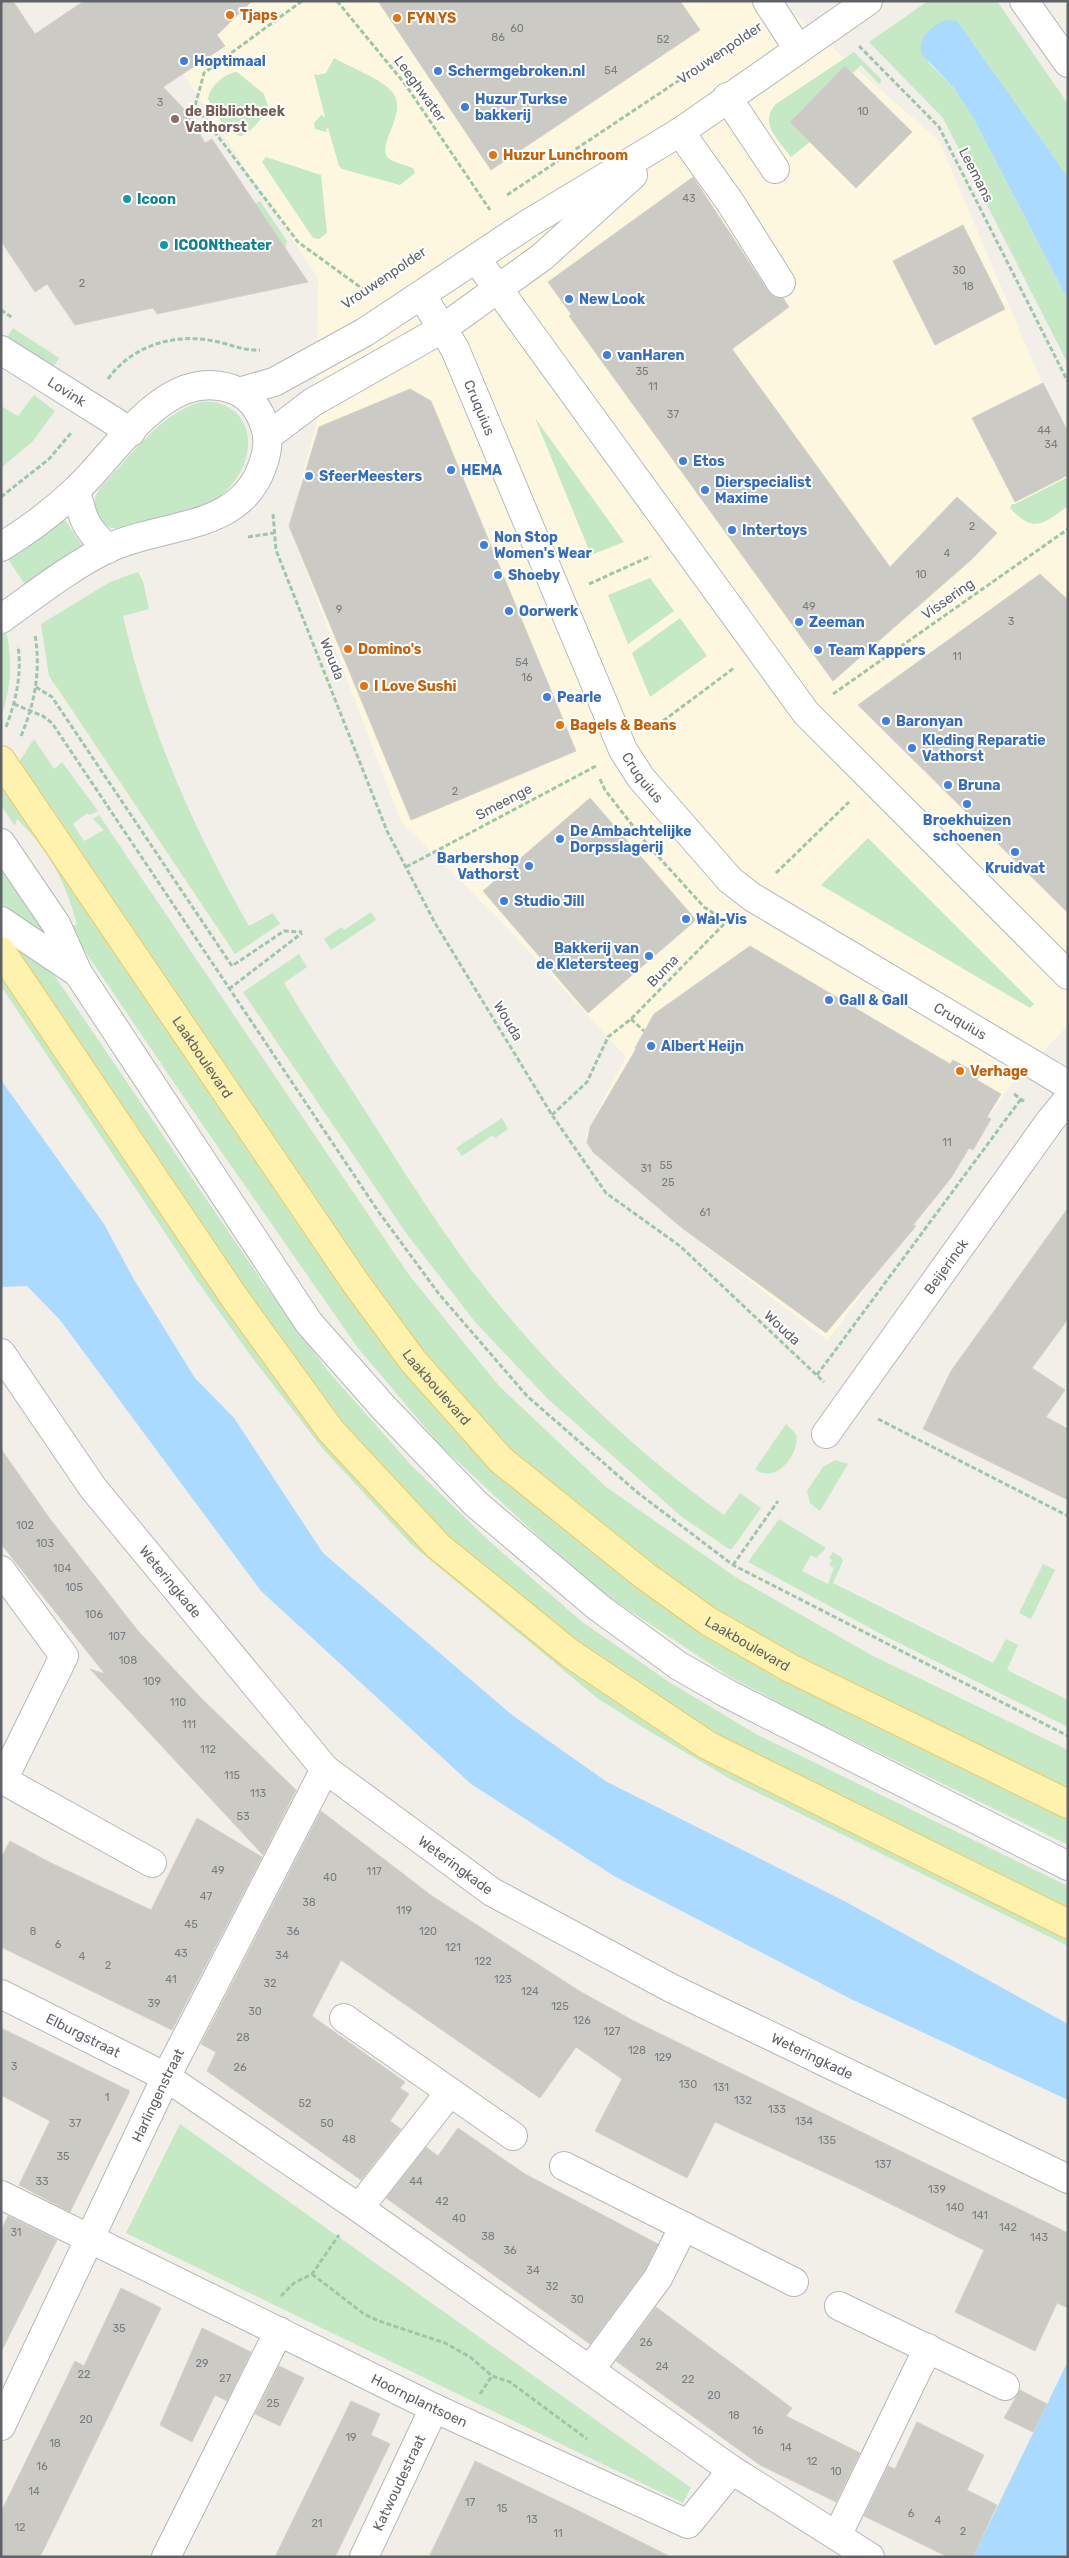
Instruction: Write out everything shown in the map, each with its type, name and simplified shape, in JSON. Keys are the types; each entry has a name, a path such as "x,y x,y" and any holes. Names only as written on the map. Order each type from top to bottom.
{"main road":[{"name":"Laakboulevard","path":"2,762 355,1282 413,1361 501,1460 644,1575 708,1622 790,1668 1068,1804"},
{"path":"1,951 234,1296 330,1431 438,1546 571,1654 707,1745 1068,1924"}],"street":[{"path":"268,436 313,402 442,329 497,290 542,257 680,132 727,97 868,1"},
{"path":"1024,1 1068,63"},
{"path":"771,9 798,49"},
{"path":"727,97 775,169"},
{"path":"239,392 274,382 362,334 477,260 526,225 680,132"},
{"path":"680,132 730,202 781,283"},
{"path":"477,260 806,713 1068,976"},
{"name":"Cruquius","path":"422,296 456,349 623,750 641,778 730,880 752,897 1068,1085"},
{"name":"Lovink","path":"1,350 131,432"},
{"path":"1,547 76,490 159,403 178,391 200,385 225,387 239,392 253,403 262,416 268,436 258,477 245,497 225,513 201,522 141,536 108,549 1,619"},
{"path":"76,490 84,522 108,549"},
{"path":"1,843 56,924 78,973 309,1323 476,1504 598,1607 679,1666 728,1694 1068,1866"},
{"path":"1,921 78,973"},
{"name":"Beijerinck","path":"826,1434 840,1397 1068,1099"},
{"name":"Weteringkade","path":"1,1353 93,1488 325,1769 492,1892 671,1988 1068,2179"},
{"path":"1,1570 64,1656 3,1780 152,1863"},
{"name":"Harlingenstraat","path":"1,2426 92,2239 166,2077 325,1769"},
{"name":"Elburgstraat","path":"1,1994 166,2077"},
{"path":"344,2018 513,2136"},
{"path":"166,2077 359,2208 732,2470 870,2557"},
{"path":"359,2208 450,2092"},
{"path":"564,2166 794,2282"},
{"name":"Hoornplantsoen","path":"1,2195 434,2408 688,2524 732,2470"},
{"path":"590,2370 658,2278 684,2226"},
{"path":"840,2306 1005,2386"},
{"path":"166,2557 272,2328"},
{"path":"837,2536 928,2348"},
{"name":"Katwoudestraat","path":"364,2557 434,2408"}],"path":[{"path":"302,1 204,73 195,106 298,242 352,280"},
{"name":"Leeghwater","path":"337,1 405,84 480,195"},
{"name":"Vrouwenpolder","path":"504,197 771,9"},
{"name":"Leemans","path":"841,20 859,46 939,127 1068,382"},
{"path":"480,213 496,202"},
{"name":"Vrouwenpolder","path":"358,296 373,286"},
{"path":"1,497 50,459 65,442 114,370 125,359 148,346 190,338 217,341 244,349 265,350"},
{"name":"Wouda","path":"275,511 276,550 387,831 435,923 552,1115 606,1193 680,1246 840,1397 1068,1516"},
{"name":"Vissering","path":"837,703 830,696 1068,529"},
{"path":"560,598 681,542"},
{"path":"2,762 20,739 31,711 36,687 36,644 25,603"},
{"path":"623,750 759,649"},
{"path":"36,687 52,698 232,966 284,931 302,932 229,989"},
{"path":"1,735 14,704 52,723 384,1219 439,1294 527,1396 638,1494 733,1565 1068,1736"},
{"name":"Smeenge","path":"406,867 594,767"},
{"path":"752,897 873,779"},
{"name":"Buma","path":"552,1115 587,1082 608,1037 631,1019 726,922"},
{"path":"631,1019 644,1031"},
{"path":"817,1375 1021,1099"},
{"path":"733,1565 778,1501"},
{"path":"272,2328 282,2294 294,2283 312,2274 359,2208"},
{"path":"312,2274 364,2314 379,2321 445,2342 470,2357 492,2376 510,2382 590,2441"}],"shaded area":[{"path":"135,1 779,1 939,141 1068,444 1068,1025 1008,1089 828,1341 682,1228 591,1147 586,1134 626,1057 501,921 401,822 289,526 316,425 318,278"}],"green space":[{"path":"928,1 997,1 1068,104 1068,177 957,21 928,62 954,88 974,119 1068,300 1068,364 943,118 869,42"},
{"path":"854,52 881,79 881,82 879,84 861,65 853,73 845,66 791,121 810,142 791,157 772,132 769,118 771,111 776,104"},
{"path":"334,58 374,78 393,93 397,101 397,110 385,153 391,160 413,168 415,173 400,185 342,169 339,166 328,128 326,129 327,132 315,129 314,123 322,114 325,117 314,74 326,73"},
{"path":"237,72 264,94 268,106 257,124 240,136 227,131 208,99 212,89 219,81"},
{"path":"266,157 321,175 327,233 319,239 313,238 262,162"},
{"path":"260,201 287,241 285,250 246,210"},
{"path":"13,328 59,358 53,368 7,338"},
{"path":"34,395 55,411 32,442 1,468 1,406 18,416"},
{"path":"201,402 214,402 227,406 238,414 245,426 248,437 246,459 228,489 210,503 197,508 127,528 110,528 103,525 94,508 94,501 100,488 159,426 186,407"},
{"path":"535,418 624,542 591,555"},
{"path":"1068,477 1068,506 1052,518 1039,524 1032,524 1018,516 1010,508 1012,504"},
{"path":"64,519 84,547 28,589 6,556"},
{"path":"138,572 143,581 149,609 123,616 145,697 174,776 209,852 249,926 273,913 280,924 235,954 49,676 41,624 110,582"},
{"path":"650,578 674,611 628,644 608,595"},
{"path":"680,618 707,656 650,697 632,653"},
{"path":"6,629 10,673 5,706 1,717 1,634"},
{"path":"34,739 54,769 62,762 98,811 90,815 87,813 73,824 84,841 104,830 93,819 99,815 409,1275 499,1386 606,1487 737,1578 871,1655 1068,1750 1068,1796 713,1613 542,1479 465,1405 420,1355 16,767"},
{"path":"4,783 292,1216 405,1367 703,1630 816,1697 1068,1820 1068,1845 802,1715 727,1675 591,1585 440,1445 358,1348 202,1124 72,932 72,925 77,925 62,881 38,842 17,819 15,826 1,805 1,786"},
{"path":"868,838 1034,1004 1030,1008 821,885"},
{"path":"1,861 48,933 44,937 1,907"},
{"path":"371,912 376,920 331,950 324,939 342,927 344,930"},
{"path":"14,944 48,966 262,1281 328,1371 411,1465 488,1540 581,1621 669,1682 756,1734 1068,1886 1068,1913 734,1749 658,1704 486,1572 401,1492 320,1396 205,1240 12,946"},
{"path":"299,954 307,967 284,983 424,1202 463,1259 491,1295 584,1397 617,1429 687,1488 724,1515 740,1493 761,1508 732,1549 729,1549 682,1517 548,1399 476,1323 406,1233 243,992"},
{"path":"1,972 124,1153 460,1579 957,1883 1068,1938 1068,1946 732,1780 644,1728 597,1698 411,1544 323,1449 251,1356 195,1278 1,986"},
{"path":"502,1118 508,1129 495,1138 493,1135 462,1156 456,1148"},
{"path":"786,1424 796,1434 797,1441 791,1457 779,1470 771,1473 763,1473 755,1469"},
{"path":"835,1460 848,1464 820,1511 810,1503 807,1491 823,1467"},
{"path":"779,1519 826,1548 816,1558 811,1555 802,1571 828,1584 834,1568 829,1565 832,1560 829,1558 833,1552 841,1557 843,1561 833,1583 993,1663 1006,1639 1018,1645 1007,1670 1068,1700 1068,1727 883,1635 748,1562"},
{"path":"1043,1564 1055,1570 1031,1619 1019,1613"},
{"path":"180,2124 691,2488 683,2503 126,2233"}],"water":[{"path":"946,20 957,21 1068,177 1068,300 974,119 954,88 921,53 924,37 936,25"},
{"path":"1,1080 104,1224 133,1278 195,1378 234,1418 323,1553 512,1715 607,1782 846,1902 1068,2024 1068,2100 851,1999 614,1876 471,1784 261,1591 60,1320 27,1286 1,1287"},
{"path":"1068,2361 1068,2557 973,2557"}],"building":[{"name":"Icoon","path":"1,1 13,1 35,34 84,1 252,1 217,35 225,46 163,87 187,112 205,143 212,139 308,282 157,314 153,308 75,325 47,284 35,292 1,241"},
{"path":"378,1 680,1 700,30 491,170"},
{"path":"845,66 912,132 856,188 790,122"},
{"path":"693,177 768,291 774,297 783,298 789,307 732,349 890,567 957,497 997,533 972,559 833,681 569,316 571,314 548,282"},
{"path":"963,225 1005,309 935,345 893,261"},
{"path":"1043,383 1068,432 1068,475 1015,502 972,418"},
{"path":"410,389 431,401 576,751 411,820 289,526 319,427"},
{"path":"1040,574 1068,600 1068,913 858,705"},
{"path":"590,798 696,920 588,1013 483,891"},
{"path":"750,946 950,1064 953,1060 980,1075 977,1080 1001,1094 987,1117 991,1119 973,1150 969,1148 951,1178 913,1225 916,1226 826,1333 682,1228 593,1152 587,1143 590,1127 636,1049 654,1014"},
{"path":"1068,1208 1068,1319 1032,1368 1065,1390 1046,1417 1068,1429 1068,1500 923,1429 951,1371"},
{"path":"1,1449 50,1519 139,1632 201,1698 296,1790 263,1855 90,1669 105,1674 1,1544"},
{"path":"321,1811 432,1896 581,1992 634,2021 1068,2233 1068,2308 1057,2303 1035,2351 955,2312 984,2250 852,2185 715,2122 687,2178 595,2131 622,2079 576,2047 540,2098 341,1960 312,2016 405,2082 400,2088 409,2094 390,2121 401,2129 361,2180 207,2071 216,2052 201,2044"},
{"path":"197,1818 262,1857 172,2030 1,1947 1,1858 10,1841 49,1862 151,1910"},
{"path":"1,2028 130,2091 70,2212 19,2185 50,2121 1,2095"},
{"path":"458,2128 525,2174 658,2244 645,2270 590,2344 386,2198 426,2147 438,2156"},
{"path":"8,2216 57,2240 1,2352 1,2230"},
{"path":"121,2288 161,2308 40,2557 1,2557 1,2512 75,2361 84,2366"},
{"path":"656,2307 792,2408 786,2416 860,2453 836,2502 760,2465 616,2361"},
{"path":"202,2328 251,2352 227,2401 215,2395 192,2442 160,2425"},
{"path":"279,2366 304,2378 280,2426 255,2414"},
{"path":"1020,2390 1047,2404 1033,2432 1004,2418"},
{"path":"351,2401 380,2414 371,2435 390,2444 335,2557 275,2557"},
{"path":"917,2422 984,2455 967,2490 997,2505 973,2557 948,2557 864,2516 888,2466 895,2469"},
{"path":"475,2461 583,2513 671,2557 429,2557"}],"place":[{"name":"Tjaps","path":"230,15"},
{"name":"FYN YS","path":"397,18"},
{"name":"Hoptimaal","path":"184,61"},
{"name":"Schermgebroken.nl","path":"438,71"},
{"name":"Huzur Turkse bakkerij","path":"465,107"},
{"name":"de Bibliotheek Vathorst","path":"175,119"},
{"name":"Huzur Lunchroom","path":"493,155"},
{"name":"Icoon","path":"127,199"},
{"name":"ICOONtheater","path":"164,245"},
{"name":"New Look","path":"569,299"},
{"name":"vanHaren","path":"607,355"},
{"name":"Etos","path":"683,461"},
{"name":"HEMA","path":"451,470"},
{"name":"SfeerMeesters","path":"309,476"},
{"name":"Dierspecialist Maxime","path":"705,490"},
{"name":"Intertoys","path":"732,530"},
{"name":"Non Stop Women's Wear","path":"484,545"},
{"name":"Shoeby","path":"498,575"},
{"name":"Oorwerk","path":"509,611"},
{"name":"Zeeman","path":"799,622"},
{"name":"Domino's","path":"348,649"},
{"name":"Team Kappers","path":"818,650"},
{"name":"I Love Sushi","path":"364,686"},
{"name":"Pearle","path":"547,697"},
{"name":"Baronyan","path":"886,721"},
{"name":"Bagels & Beans","path":"560,725"},
{"name":"Kleding Reparatie Vathorst","path":"912,748"},
{"name":"Bruna","path":"948,785"},
{"name":"Broekhuizen schoenen","path":"967,804"},
{"name":"De Ambachtelijke Dorpsslagerij","path":"560,839"},
{"name":"Kruidvat","path":"1015,852"},
{"name":"Barbershop Vathorst","path":"529,866"},
{"name":"Studio Jill","path":"504,901"},
{"name":"Wal-Vis","path":"686,919"},
{"name":"Bakkerij van de Kletersteeg","path":"649,956"},
{"name":"Gall & Gall","path":"829,1000"},
{"name":"Albert Heijn","path":"651,1046"},
{"name":"Verhage","path":"960,1071"}]}
